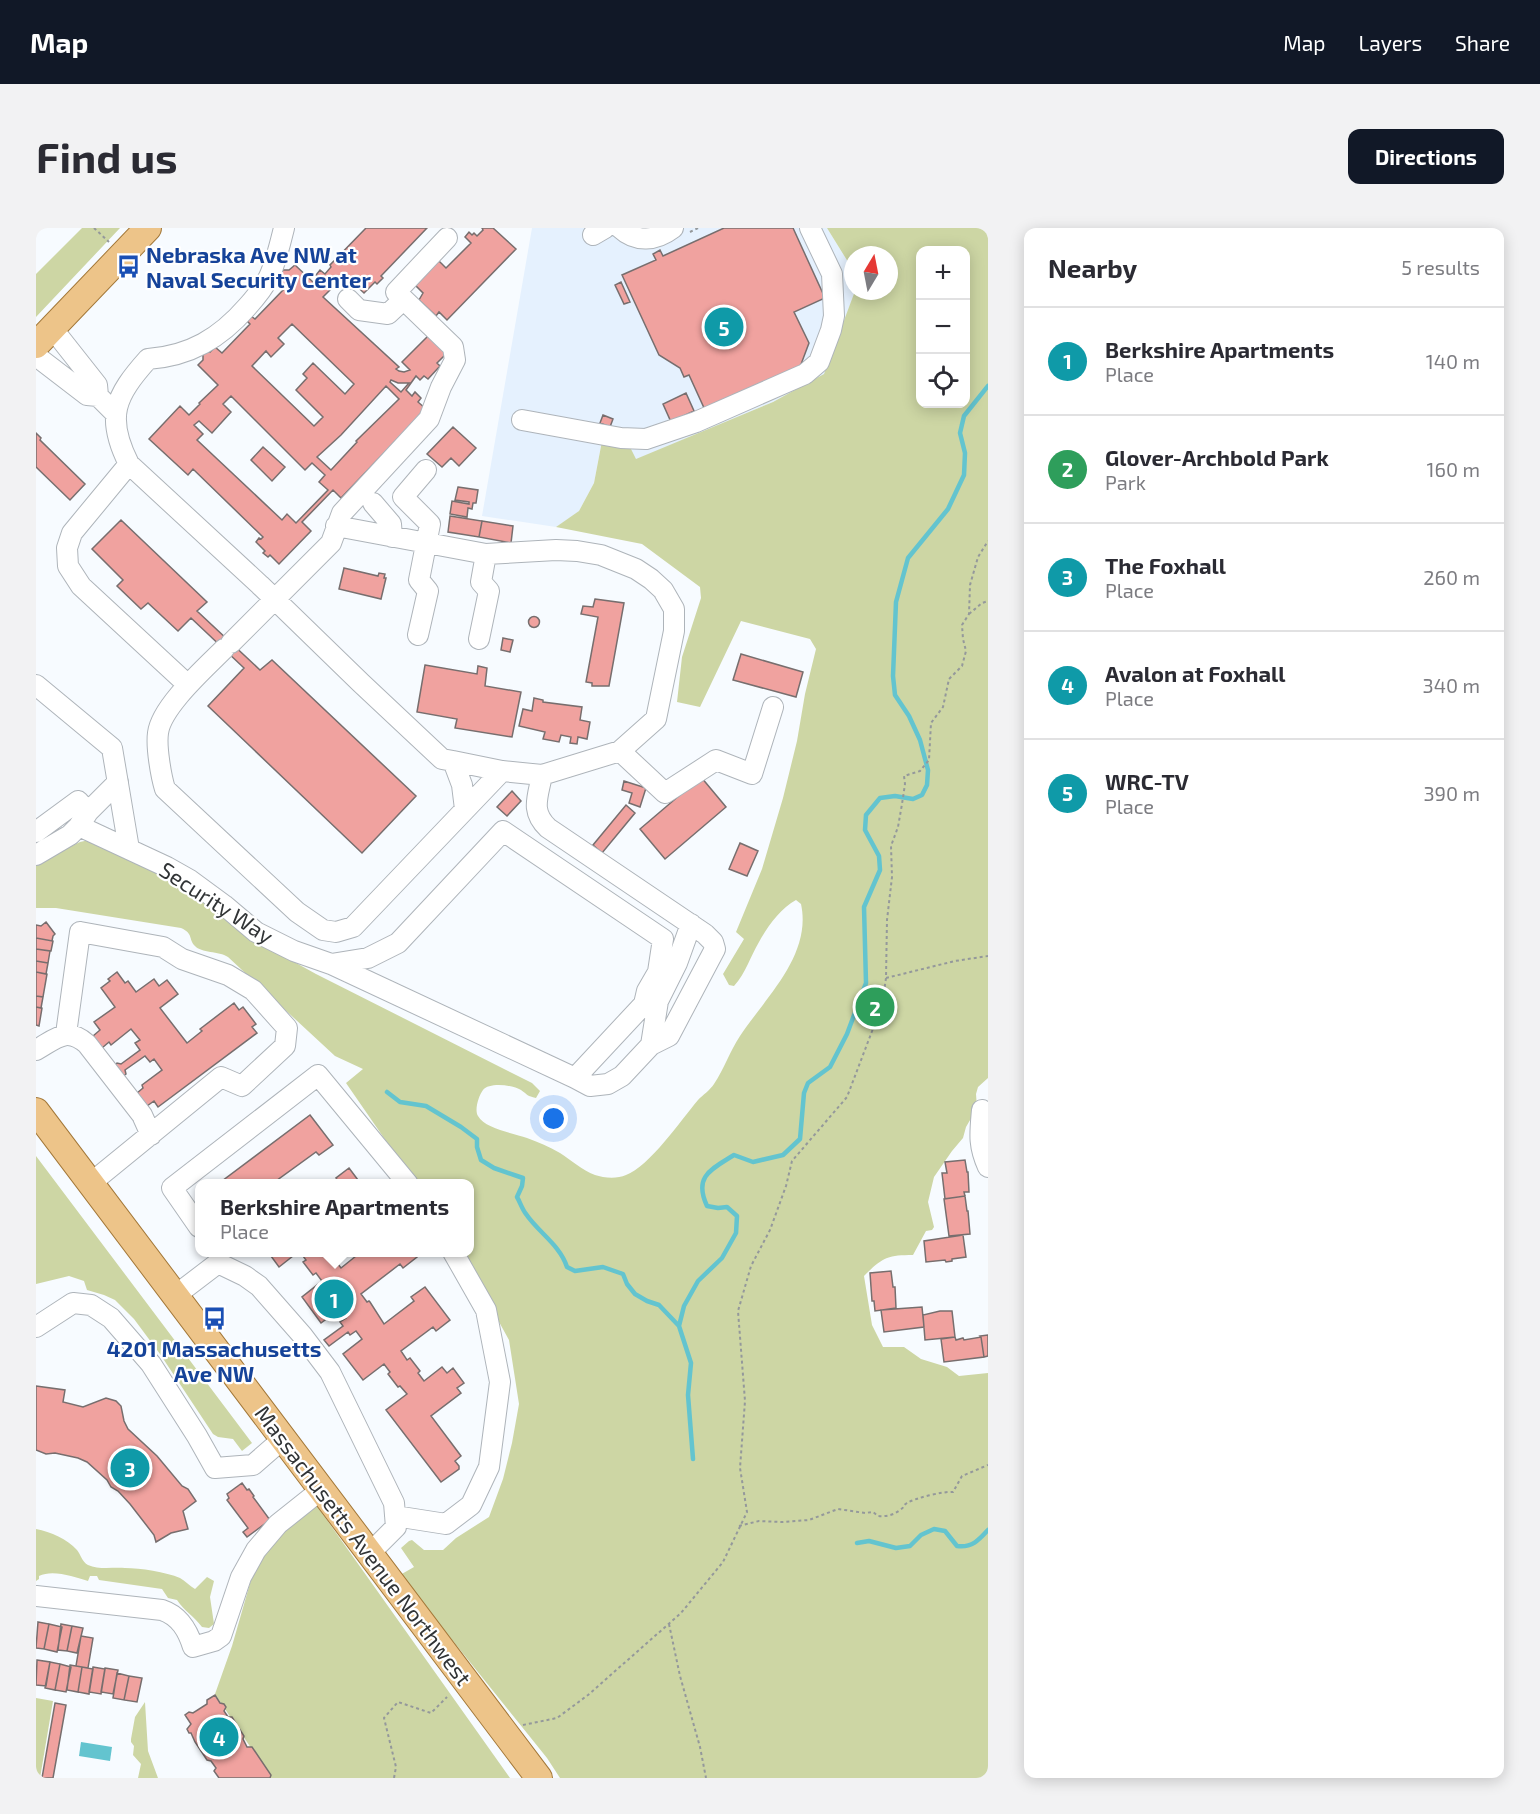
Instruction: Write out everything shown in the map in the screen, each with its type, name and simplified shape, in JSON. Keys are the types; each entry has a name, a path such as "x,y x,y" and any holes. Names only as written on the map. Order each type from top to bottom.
{"main road":[{"path":"40,342 148,228"},
{"name":"Massachusetts Avenue Northwest","path":"36,1111 539,1778"}],"street":[{"path":"284,228 269,277 254,300 242,313 216,336 193,349 168,357 148,359 129,380 115,413 120,447 129,464 275,599 442,759 502,771 542,775 620,751 656,719 674,631 674,609 663,590 636,569 601,555 577,551 486,554 336,526"},
{"path":"620,228 632,236 643,239 665,234 673,228"},
{"path":"522,420 621,438 646,439 696,422 805,374 819,362 834,316 832,274 810,228"},
{"path":"447,238 396,292 453,347 455,360 441,387 429,419 342,513 331,543 188,685 166,713 158,733 161,777 165,789 297,912 322,930 336,932 353,927 502,771"},
{"path":"348,299 359,310 388,314 404,300"},
{"path":"40,342 97,385 98,396"},
{"path":"40,342 87,395 98,396 115,413"},
{"path":"129,464 72,533 67,548 68,566 81,586 188,685"},
{"path":"418,635 428,591 419,580 430,524 403,496 426,470"},
{"path":"373,503 391,524 392,537"},
{"path":"479,639 489,591 481,582 486,554"},
{"path":"36,685 112,748 129,849"},
{"path":"620,751 664,793 716,760 752,774 773,707"},
{"path":"453,761 462,785 465,809"},
{"path":"331,964 590,1086 608,1084 622,1076 651,1046 669,1036 715,949 713,942 691,924 539,820 536,809 542,775"},
{"path":"36,855 70,835 118,782"},
{"name":"Security Way","path":"36,832 78,801 84,819 129,849 190,880 224,904 256,932 294,951 331,964 368,958 398,943 502,831 663,939 658,972 647,991 644,1004 575,1078"},
{"path":"651,1046 658,1001 677,963 691,924"},
{"path":"66,1034 80,932 163,947 182,958 228,975 253,990 287,1028 285,1046 242,1086 221,1077 91,1183"},
{"path":"36,1050 66,1034 77,1036 87,1044 142,1115 151,1135"},
{"path":"195,1221 172,1188 318,1075 404,1179"},
{"path":"982,1110 979,1138 988,1167"},
{"path":"395,1516 446,1524 471,1505 489,1467 500,1382 486,1310 456,1257"},
{"path":"176,1296 216,1258 259,1286 302,1335 330,1372 393,1503 396,1527 370,1552"},
{"path":"36,1327 73,1303 91,1305 111,1318 151,1364 215,1468 253,1465 284,1438"},
{"path":"36,1596 162,1610 178,1619 193,1647 214,1641 223,1631 250,1558 262,1540 286,1517 322,1489"}],"path":[{"path":"94,228 109,242"},
{"path":"969,614 969,585 978,557 988,541"},
{"path":"523,1725 557,1718 588,1695 681,1613 723,1562 747,1512 740,1468 745,1401 738,1311 751,1266 770,1230 786,1186 792,1161 847,1097 882,1005 886,978 887,920 892,877 891,846 898,827 905,784 904,776 920,771 930,760 931,723 943,706 948,680 962,666 966,651 962,625 969,614 988,601"},
{"path":"886,978 955,961 988,956"},
{"path":"739,1526 759,1521 809,1520 838,1509 873,1512 878,1516 888,1516 917,1499 953,1492 962,1476 988,1465"},
{"path":"669,1624 706,1778"},
{"path":"394,1778 396,1767 384,1718 398,1702 431,1713 447,1697"}],"shaded area":[{"path":"532,228 827,228 844,255 844,300 852,300 827,374 773,402 635,460 602,441 594,483 578,513 556,527 482,516"}],"green space":[{"path":"82,228 120,228 36,317 36,274"},
{"path":"827,228 988,228 988,1078 978,1087 977,1108 966,1127 963,1138 934,1177 928,1202 934,1227 926,1231 913,1255 885,1259 864,1276 872,1325 883,1347 904,1347 921,1359 947,1367 959,1376 988,1373 988,1778 560,1778 547,1758 400,1575 414,1567 401,1548 409,1541 412,1540 424,1550 443,1550 456,1538 489,1517 503,1479 512,1443 519,1404 509,1340 463,1257 474,1257 474,1179 412,1179 346,1083 363,1069 335,1056 228,957 198,948 188,932 181,928 56,908 36,908 36,863 89,840 159,872 211,906 249,937 316,974 532,1083 540,1091 536,1098 513,1087 496,1085 486,1087 480,1095 477,1110 478,1116 487,1124 548,1147 595,1175 619,1177 635,1170 645,1163 714,1084 740,1036 774,991 800,941 803,923 801,904 796,900 770,924 742,976 734,986 729,985 723,974 744,939 736,932 762,869 783,798 816,649 810,639 741,621 700,707 677,702 682,657 701,598 700,587 642,544 556,527 579,511 594,483 602,441 630,447 636,459 773,402 824,374 852,300 898,300 898,246 844,246 844,255"},
{"path":"36,1156 252,1443 242,1451 233,1439 213,1434 160,1354 134,1319 115,1300 87,1290 84,1281 69,1276 36,1284"},
{"path":"317,1506 510,1778 271,1778 215,1694 232,1646 257,1559 272,1537"},
{"path":"36,1529 64,1539 77,1550 84,1562 92,1567 160,1572 180,1578 195,1589 207,1577 214,1581 210,1597 214,1624 209,1628 202,1627 177,1600 168,1598 162,1589 99,1580 97,1576 90,1576 88,1581 57,1573 39,1576 36,1581"},
{"path":"36,1698 53,1701 40,1778 36,1777"},
{"path":"145,1702 148,1751 158,1778 138,1778 141,1764 133,1755 134,1746 131,1739 135,1717"}],"water":[{"path":"81,1742 112,1747 110,1761 79,1756"}],"building":[{"path":"366,228 427,228 381,276 383,278 377,284 375,282 364,293 345,275 323,297 399,367 396,369 399,371 410,370 402,362 430,334 449,351 437,363 440,366 428,379 424,376 420,380 416,376 406,390 412,396 415,392 421,398 418,402 426,409 341,498 333,490 302,522 311,531 279,564 270,555 268,557 263,553 265,551 256,542 263,537 193,469 188,475 149,439 180,406 189,415 218,385 198,365 203,360 203,354 215,347 222,353 250,324 243,317 247,313 255,319 284,289 277,283 282,277 283,270 289,270 295,265 315,284 320,278 316,275 320,270 325,274 331,267 330,265","holes":["292,324 354,384 345,394 313,363 303,374 307,378 296,390 323,417 314,426 252,366 266,351 271,357 284,344 278,338","391,380 398,383 409,383 401,392 390,382","386,386 399,399 356,441 331,470 317,457 341,435","231,396 305,470 312,463 325,475 319,482 328,490 296,523 287,514 282,520 197,440 203,434 194,425 199,421 212,433 231,412 223,404"]},
{"path":"482,228 493,228 516,249 447,320 439,312 436,316 419,300 423,293 414,284 437,259 446,268 471,243 465,237 469,232 477,236 483,230"},
{"path":"724,228 793,228 825,298 794,312 809,343 800,367 705,410 689,375 684,377 680,368 659,355 622,275 656,260 653,254 660,250 663,256"},
{"path":"621,282 630,302 624,304 615,285"},
{"path":"686,393 694,411 671,422 663,404"},
{"path":"603,415 613,419 610,427 600,423"},
{"path":"453,427 476,448 459,466 451,458 442,467 427,454"},
{"path":"36,433 41,438 40,440 85,484 70,500 36,467"},
{"path":"263,447 285,467 272,481 251,460"},
{"path":"458,487 478,490 476,503 473,503 472,509 468,508 467,517 450,514 452,501 469,504 469,502 455,500"},
{"path":"450,516 482,521 479,537 448,532"},
{"path":"121,520 207,602 197,611 260,670 272,660 416,796 362,853 208,706 244,668 191,618 178,631 148,603 141,609 117,586 123,580 92,549"},
{"path":"482,521 513,526 511,543 479,537"},
{"path":"344,568 378,576 379,573 385,574 381,599 339,589"},
{"path":"595,599 624,603 609,686 592,686 592,683 586,682 598,617 581,614 583,606 593,607"},
{"path":"534,616 540,622 534,628 528,622"},
{"path":"503,638 513,640 510,652 501,650"},
{"path":"741,654 803,672 796,697 733,680"},
{"path":"425,665 477,674 478,666 487,668 485,686 521,692 512,737 455,728 457,719 417,712"},
{"path":"534,698 543,700 543,702 582,707 580,720 590,722 587,739 578,737 577,744 570,743 571,737 561,735 559,742 543,739 545,732 519,726 523,709 532,711"},
{"path":"701,777 726,807 665,859 640,829"},
{"path":"624,781 646,788 640,807 629,803 632,793 622,790"},
{"path":"512,791 521,801 507,816 497,807"},
{"path":"626,805 635,813 602,853 593,845"},
{"path":"740,843 758,851 747,876 729,869"},
{"path":"46,922 55,934 52,941 36,938 36,925 41,926"},
{"path":"36,938 53,941 51,951 36,949"},
{"path":"36,949 50,951 48,963 36,961"},
{"path":"36,961 48,963 46,974 36,972"},
{"path":"36,972 47,974 43,997 36,996"},
{"path":"117,972 136,992 154,979 159,986 167,980 178,994 160,1008 187,1043 202,1031 200,1029 234,1003 239,1010 243,1007 256,1024 252,1027 257,1033 158,1107 154,1101 147,1106 137,1093 143,1088 142,1085 162,1070 154,1059 150,1062 145,1056 125,1070 126,1074 122,1077 114,1066 117,1063 121,1064 140,1050 135,1043 140,1040 131,1029 111,1045 109,1042 102,1048 93,1036 100,1030 94,1022 115,1007 101,988"},
{"path":"36,996 43,997 41,1008 36,1007"},
{"path":"36,1007 42,1008 39,1026 36,1025"},
{"path":"310,1115 333,1145 319,1155 316,1152 279,1179 225,1179"},
{"path":"965,1160 969,1192 964,1192 965,1196 945,1199 942,1173 947,1173 945,1162"},
{"path":"349,1168 357,1179 337,1179"},
{"path":"965,1196 970,1234 949,1236 944,1199"},
{"path":"963,1235 966,1257 946,1262 945,1260 926,1262 924,1241"},
{"path":"272,1257 292,1257 279,1267"},
{"path":"304,1257 333,1257 341,1268 355,1257 417,1257 403,1268 400,1264 361,1294 367,1302 370,1302 384,1324 414,1301 411,1297 425,1287 450,1320 436,1331 433,1327 401,1351 407,1360 410,1358 420,1371 418,1373 424,1381 442,1367 447,1373 453,1368 464,1383 457,1388 461,1393 431,1416 461,1456 455,1461 459,1469 441,1482 386,1410 407,1394 388,1374 390,1372 384,1364 363,1380 343,1354 362,1339 356,1331 350,1335 348,1332 329,1346 324,1340 343,1326 340,1322 346,1318 340,1309 321,1323 302,1297 322,1281 316,1273 313,1275 303,1262 306,1260"},
{"path":"891,1271 893,1287 895,1287 896,1308 875,1311 870,1273"},
{"path":"922,1307 924,1327 884,1332 881,1310"},
{"path":"952,1311 955,1337 925,1340 923,1315"},
{"path":"988,1335 988,1356 984,1357 980,1336"},
{"path":"955,1337 956,1340 963,1338 964,1340 981,1337 984,1357 944,1362 941,1339"},
{"path":"36,1386 65,1390 63,1402 83,1407 106,1398 116,1401 121,1406 128,1429 157,1456 182,1486 188,1489 196,1501 183,1511 188,1529 171,1533 156,1542 154,1535 130,1504 87,1462 78,1458 55,1453 46,1454 36,1450"},
{"path":"242,1483 247,1490 249,1489 270,1520 247,1537 243,1532 248,1528 227,1500 229,1498 227,1494"},
{"path":"38,1622 49,1624 44,1649 36,1648"},
{"path":"49,1624 62,1627 57,1652 44,1649"},
{"path":"61,1624 72,1626 67,1651 58,1650"},
{"path":"72,1626 83,1628 77,1653 67,1651"},
{"path":"81,1636 93,1638 88,1668 76,1666"},
{"path":"37,1660 50,1662 46,1686 36,1685"},
{"path":"50,1662 60,1664 55,1690 45,1688"},
{"path":"60,1664 71,1667 66,1692 55,1690"},
{"path":"70,1665 82,1667 78,1692 67,1690"},
{"path":"82,1667 93,1669 89,1694 78,1692"},
{"path":"93,1667 105,1669 101,1694 89,1692"},
{"path":"105,1668 118,1670 113,1694 101,1692"},
{"path":"117,1673 129,1676 124,1700 113,1698"},
{"path":"129,1676 142,1678 137,1702 124,1700"},
{"path":"215,1695 226,1707 224,1711 228,1717 232,1717 244,1736 247,1747 252,1747 271,1775 270,1778 219,1778 214,1771 216,1768 211,1761 207,1760 189,1733 187,1729 191,1724 185,1715 207,1704 207,1700"},
{"path":"55,1703 66,1705 53,1778 42,1778"}],"waterway":[{"path":"693,1459 688,1395 691,1363 679,1326 684,1306 698,1281 722,1258 736,1233 737,1216 727,1207 707,1206 702,1187 707,1174 734,1155 753,1162 783,1155 800,1139 804,1093 808,1083 830,1067 847,1034 866,983 864,907 880,870 879,856 865,830 866,815 880,798 895,796 913,799 922,795 927,785 928,770 920,740 909,716 895,695 893,676 896,602 908,558 948,509 964,475 965,453 960,433 964,416 988,386"},
{"path":"387,1092 400,1102 426,1106 461,1127 477,1139 481,1160 494,1168 523,1178 517,1197 522,1208 559,1252 567,1267 575,1271 603,1267 623,1274 635,1294 659,1305 679,1326"},
{"path":"857,1543 869,1541 896,1548 910,1546 921,1535 934,1529 945,1531 957,1546 967,1546 988,1530"}],"place":[{"name":"Nebraska Ave NW at Naval Security Center","path":"128,267"},
{"name":"WRC-TV","path":"724,327"},
{"name":"Glover-Archbold Park","path":"875,1007"},
{"name":"Berkshire Apartments","path":"334,1299"},
{"name":"4201 Massachusetts Ave NW","path":"214,1319"},
{"name":"The Foxhall","path":"130,1468"},
{"name":"Avalon at Foxhall","path":"219,1737"}]}
